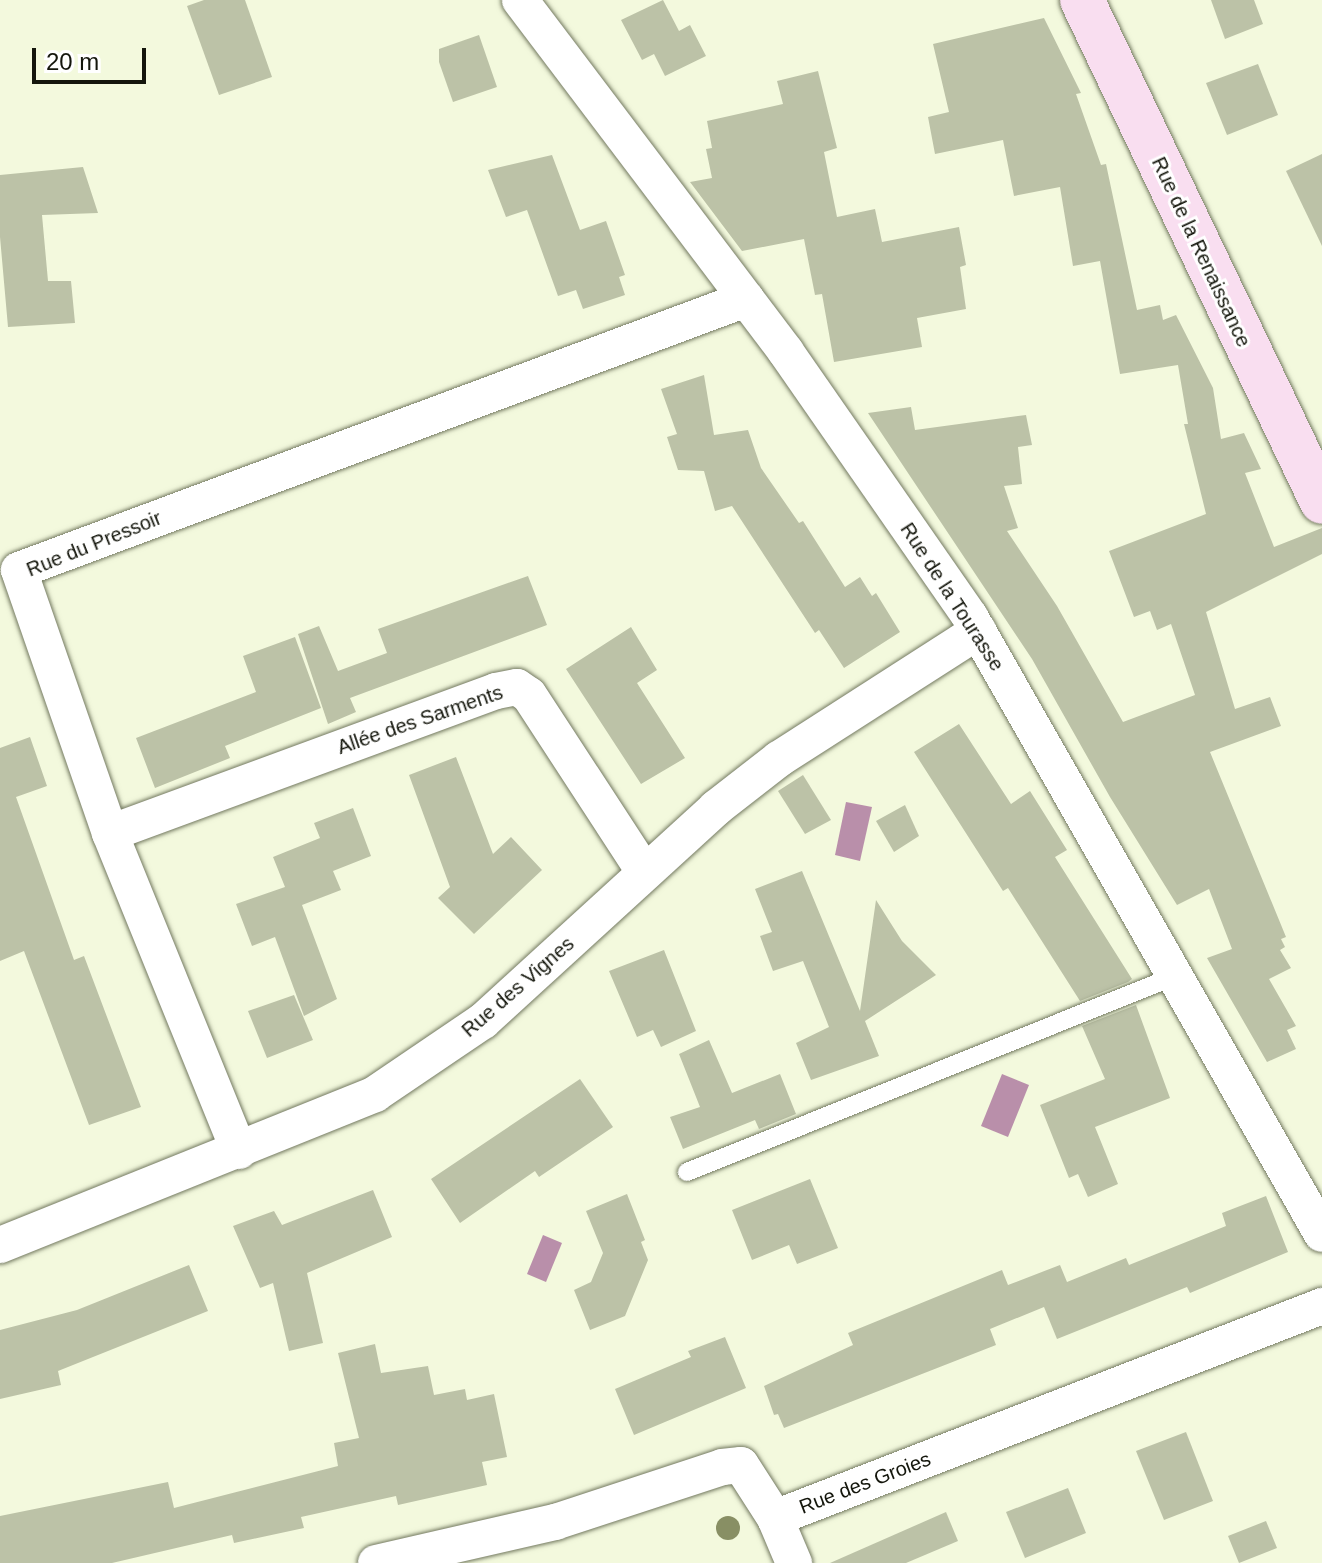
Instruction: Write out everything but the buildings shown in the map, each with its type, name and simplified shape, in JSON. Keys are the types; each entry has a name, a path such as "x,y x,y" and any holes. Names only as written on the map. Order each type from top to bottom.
{"main road":[{"name":"Rue de la Renaissance","path":"1082,0 1322,502"}],"street":[{"name":"Rue de la Tourasse","path":"520,0 746,299 978,631 1322,1234"},
{"name":"Rue du Pressoir","path":"239,1151 110,833 19,570 746,299"},
{"name":"Rue des Vignes","path":"0,1245 375,1094 483,1021 645,873 779,759 978,631"},
{"name":"Allée des Sarments","path":"110,833 496,691 517,687 529,695 645,873"},
{"name":"Rue des Groies","path":"376,1563 555,1522 722,1467 741,1465 775,1518 1322,1306"},
{"path":"775,1518 794,1563"}],"lane":[{"path":"687,1172 1175,976"}],"shaded area":[{"path":"846,802 872,807 860,861 835,855"},
{"path":"1002,1074 1029,1085 1008,1137 981,1126"},
{"path":"543,1235 562,1243 546,1282 527,1274"}]}
